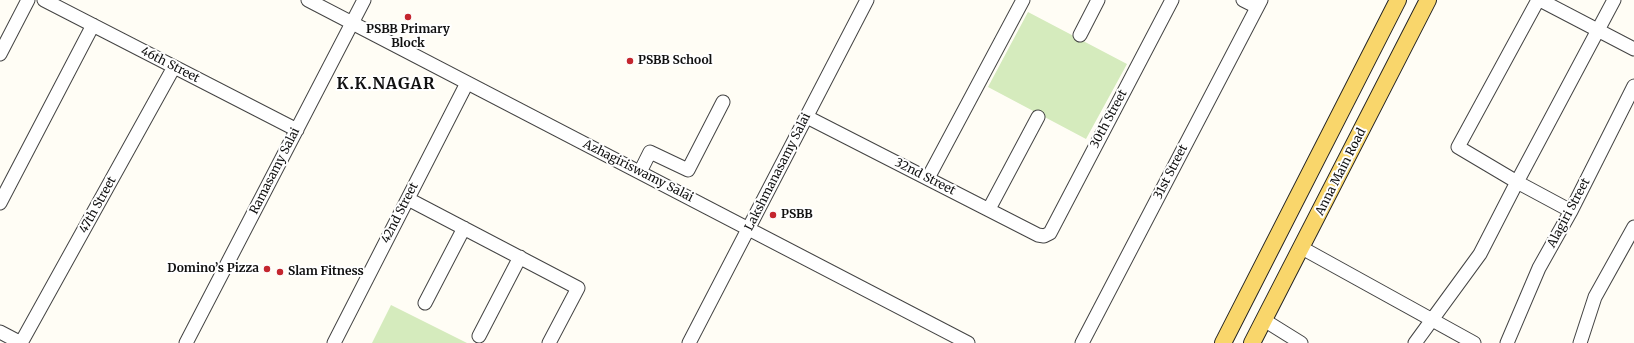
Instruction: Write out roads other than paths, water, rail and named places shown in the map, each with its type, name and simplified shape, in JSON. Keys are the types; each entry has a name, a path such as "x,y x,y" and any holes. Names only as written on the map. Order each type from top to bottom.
{"main road":[{"path":"1223,343 1398,0"},
{"name":"Anna Main Road","path":"1252,343 1428,0"}],"street":[{"path":"0,54 28,0"},
{"name":"46th Street","path":"44,0 297,130"},
{"name":"Azhagiriswamy Salai","path":"308,0 968,343"},
{"name":"Ramasamy Salai","path":"186,343 364,0"},
{"name":"Lakshmanasamy Salai","path":"689,343 867,0"},
{"path":"928,178 1023,0"},
{"path":"1080,35 1098,0"},
{"name":"30th Street","path":"1044,236 1050,233 1172,0"},
{"path":"1243,0 1259,4"},
{"path":"1571,211 1517,182 1458,147 1539,0 1634,49"},
{"path":"1415,343 1480,254 1614,0"},
{"name":"31st Street","path":"1082,343 1259,4"},
{"path":"0,203 93,25"},
{"name":"47th Street","path":"21,343 174,67"},
{"name":"42nd Street","path":"334,343 467,83"},
{"name":"Alagiri Street","path":"1507,343 1539,268 1571,211 1634,86"},
{"path":"640,172 650,152 688,170 723,102"},
{"name":"32nd Street","path":"807,116 1038,235 1044,236"},
{"path":"989,209 1038,118"},
{"path":"408,199 578,288 549,343"},
{"path":"1580,343 1596,297 1634,227"},
{"path":"425,303 464,228"},
{"path":"1302,248 1474,343"},
{"path":"479,336 520,257"},
{"path":"1264,320 1301,343"},
{"path":"0,332 21,343"}],"place":[{"name":"PSBB Primary Block","path":"408,17"},
{"name":"PSBB School","path":"630,61"},
{"name":"PSBB","path":"773,215"},
{"name":"Domino’s Pizza","path":"267,269"},
{"name":"Slam Fitness","path":"280,272"}],"district":[{"name":"K.K.NAGAR","path":"386,84"}]}
